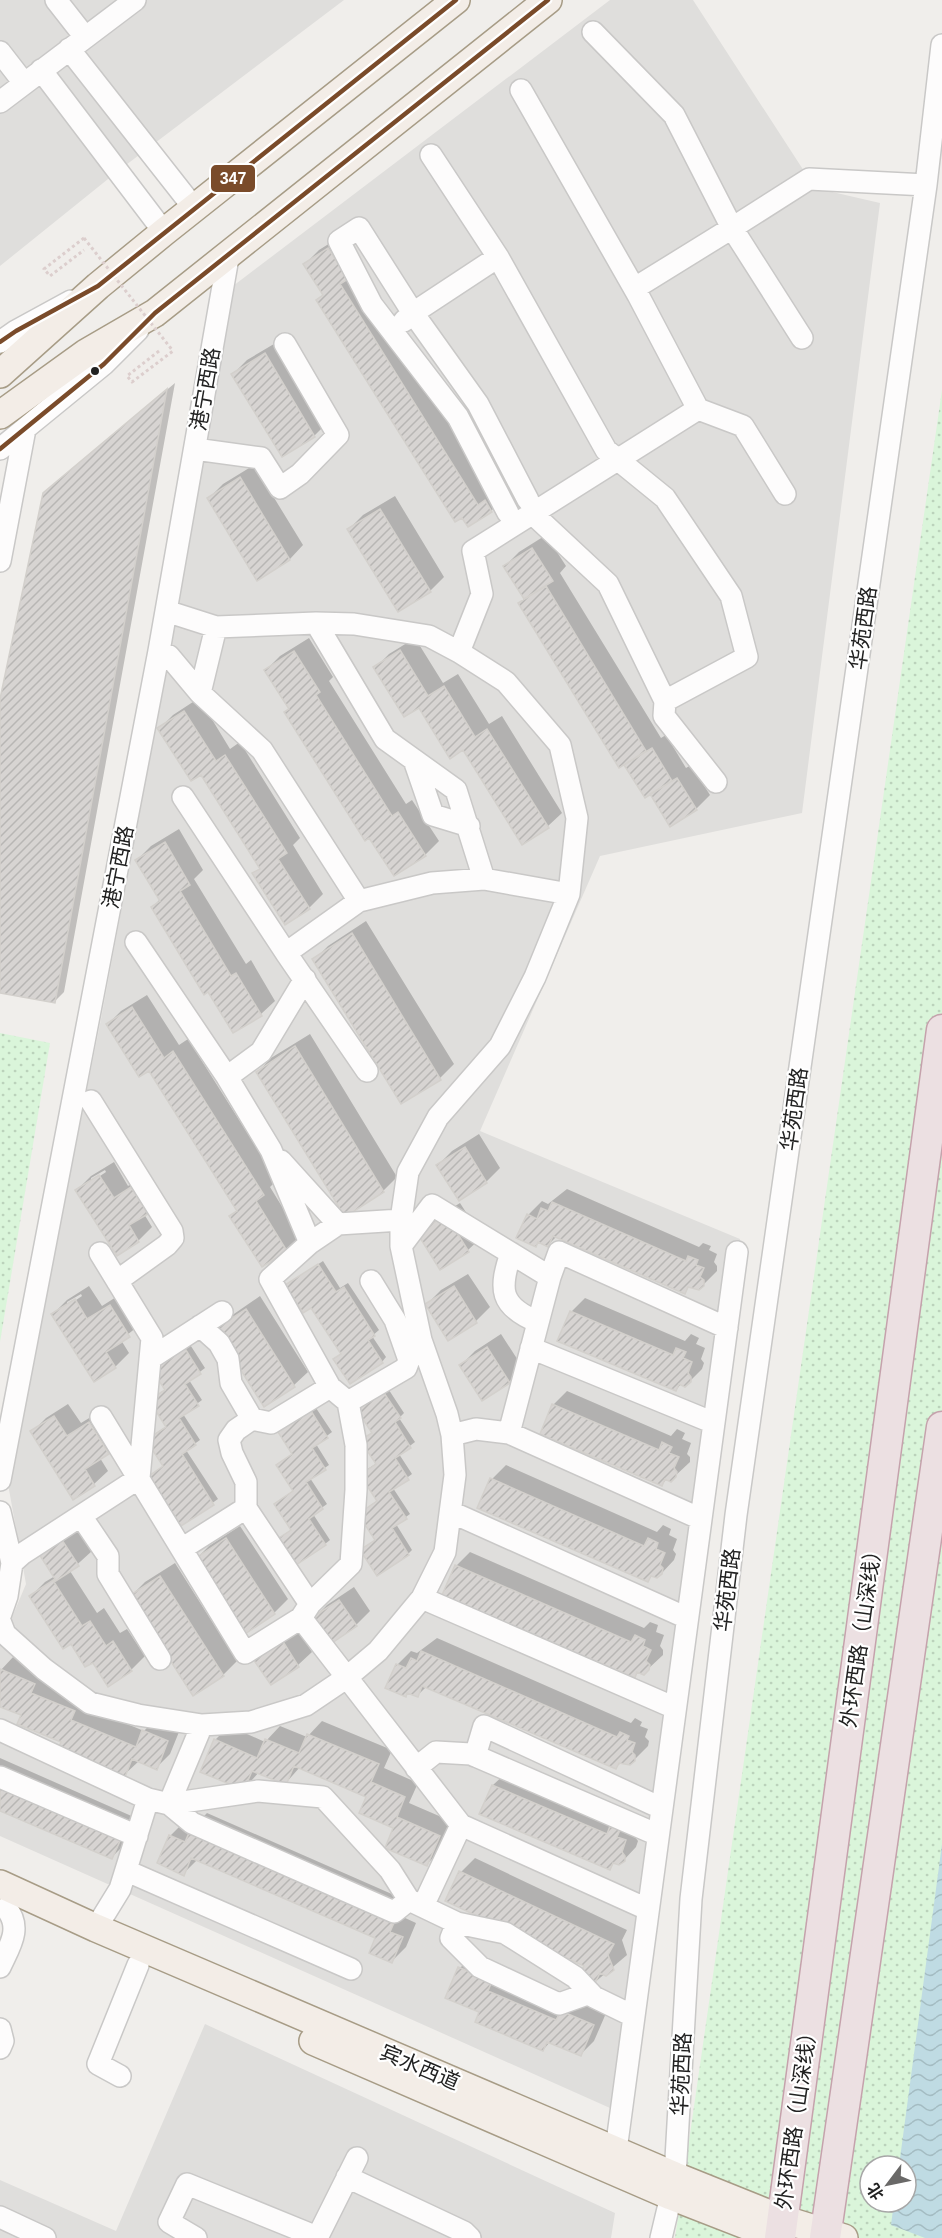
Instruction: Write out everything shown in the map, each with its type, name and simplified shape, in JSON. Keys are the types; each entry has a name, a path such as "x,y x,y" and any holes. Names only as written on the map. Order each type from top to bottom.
{"highway":[{"name":"外环西路（山深线）","path":"780,2232 942,1030"},
{"path":"832,2236 942,1427"}],"main road":[{"path":"0,374 98,286 456,0"},
{"path":"0,415 86,353 155,313 548,0"},
{"name":"宾水西道","path":"2,1899 96,1928 616,2150 673,2186"},
{"name":"宾水西道","path":"2,1899 138,1965 780,2232 832,2236"}],"street":[{"path":"56,0 77,43 194,208"},
{"path":"0,102 135,0"},
{"path":"593,32 674,115 732,228 802,338"},
{"name":"华苑西路","path":"661,2238 673,2186 691,1899 736,1515 926,185 942,45"},
{"path":"0,52 24,83"},
{"path":"41,70 164,232"},
{"path":"521,90 635,288 694,403 744,426 785,494"},
{"path":"431,155 498,257 612,455 665,498 731,596 747,657 665,701"},
{"path":"635,288 809,179 926,185"},
{"path":"508,513 458,417 372,305 339,241 359,228 413,313 478,404 530,507 608,584 665,701 663,716 716,783"},
{"name":"港宁西路","path":"0,1480 159,651 229,252"},
{"path":"392,332 413,313 498,257"},
{"path":"0,342 98,286"},
{"path":"0,449 104,364 155,313"},
{"path":"195,449 261,458 280,488 300,474 338,435 285,344"},
{"path":"473,552 530,507 694,403"},
{"path":"0,561 26,429"},
{"path":"459,652 482,594 471,536 508,513 530,507"},
{"path":"0,1621 5,1634 44,1669 90,1703 138,1715 202,1725 251,1722 306,1705 346,1678 378,1651 422,1598 445,1552 455,1475 452,1435 421,1340 401,1246 401,1220 408,1172 438,1117 500,1046 535,977 569,894 577,818 560,745 506,682 429,636 354,624 316,622 216,627 166,611"},
{"path":"316,622 385,739 456,790 484,879"},
{"path":"200,693 216,627"},
{"path":"159,651 169,656 200,693 262,750 359,901"},
{"path":"414,760 433,815 469,826"},
{"path":"183,797 367,1071"},
{"path":"286,953 359,901 432,883 484,879 569,894"},
{"path":"136,942 227,1077 271,1150 310,1243"},
{"path":"227,1077 261,1052 305,980"},
{"path":"91,1101 172,1231 173,1238 167,1245 117,1281"},
{"path":"271,1150 338,1224"},
{"path":"401,1246 432,1205 550,1277"},
{"path":"101,1417 245,1653 306,1611 351,1564 356,1490 356,1445 348,1402 330,1387 270,1279 310,1243 338,1224 401,1220"},
{"path":"508,1433 559,1251 727,1328"},
{"path":"616,2150 737,1251"},
{"path":"100,1253 152,1338 152,1358 139,1478"},
{"path":"511,1253 502,1279 507,1300 521,1315 538,1322"},
{"path":"348,1402 406,1368 409,1360 395,1320 371,1281"},
{"path":"152,1358 222,1312"},
{"path":"200,1326 219,1343 228,1359 231,1383 252,1419"},
{"path":"531,1348 714,1423"},
{"path":"330,1387 271,1423 252,1419 236,1430 229,1440 232,1453 246,1482 246,1508 346,1678 461,1825 648,1909"},
{"path":"452,1435 476,1429 508,1433 701,1519"},
{"path":"12,1563 139,1478"},
{"path":"183,1548 246,1508"},
{"path":"0,1512 12,1563 7,1596 0,1616"},
{"path":"452,1512 687,1618"},
{"path":"81,1516 108,1556 108,1574 160,1659"},
{"path":"422,1598 675,1708"},
{"path":"96,1928 120,1889 137,1836 202,1725"},
{"path":"475,1756 484,1726 661,1808"},
{"path":"0,1730 158,1802 192,1823 394,1912 416,1903 461,1825"},
{"path":"416,1768 436,1752 475,1756 658,1835"},
{"path":"0,1777 137,1836"},
{"path":"158,1802 258,1791 323,1797 390,1870 416,1903 458,1923 505,1933 575,1977 594,1997 633,2016"},
{"path":"127,1870 351,1969"},
{"path":"0,1967 13,1939 15,1926 13,1917 2,1899"},
{"path":"458,1923 451,1938 480,1967 559,2004 590,1993"},
{"path":"120,2076 98,2064 138,1965"},
{"path":"0,2029 3,2041 0,2048"},
{"path":"196,2238 170,2222 187,2184 317,2238 357,2158"},
{"path":"347,2177 464,2232 470,2238"},
{"path":"5,2226 45,2238"}],"path":[{"path":"84,250 50,276 44,269 84,238 173,351 132,382 127,376 159,351"}],"shaded area":[{"path":"0,0 344,0 118,171 0,266"},
{"path":"610,0 693,0 815,188 880,203 802,813 600,856 480,1131 740,1239 619,2112 0,1836 0,1641 26,1584 8,1484 101,1019 169,656 233,286"},
{"path":"205,2024 615,2213 611,2238 0,2238 0,2180 116,2231"}],"green space":[{"path":"942,390 942,2238 675,2238"},
{"path":"0,1033 50,1043 0,1342"}],"water":[{"path":"942,1844 942,2238 925,2238 891,2225 892,2214 918,2214 918,2154 901,2154"}],"building":[{"path":"328,248 348,279 340,284 478,505 485,500 492,512 468,527 462,518 455,522 316,300 323,295 303,264"},
{"path":"265,353 315,437 282,457 231,374"},
{"path":"167,389 55,1003 0,993 0,699 43,493"},
{"path":"240,477 290,560 257,581 207,498"},
{"path":"380,509 431,592 398,612 347,529"},
{"path":"532,548 553,581 524,599 503,566"},
{"path":"546,586 646,751 619,768 518,603"},
{"path":"400,650 428,696 444,686 475,737 487,729 549,828 522,845 463,750 450,759 419,708 404,717 373,667"},
{"path":"294,651 320,692 316,695 392,816 398,812 426,856 394,876 369,838 365,841 284,712 289,709 264,670"},
{"path":"184,711 216,761 225,755 287,853 278,859 310,909 285,925 252,873 260,869 201,775 191,781 157,728"},
{"path":"652,748 672,781 645,798 624,765"},
{"path":"677,778 697,810 670,827 650,794"},
{"path":"165,842 190,885 180,891 231,976 236,973 262,1016 233,1033 208,992 204,995 151,907 160,901 135,860"},
{"path":"352,933 441,1080 401,1104 312,959"},
{"path":"132,1007 164,1058 173,1051 264,1195 256,1201 287,1251 262,1267 229,1216 237,1211 149,1071 139,1077 106,1024"},
{"path":"295,1046 384,1192 345,1217 256,1072"},
{"path":"465,1147 487,1183 459,1201 436,1165"},
{"path":"99,1175 114,1198 131,1187 148,1214 129,1225 139,1242 117,1256 75,1190"},
{"path":"552,1202 686,1261 688,1256 698,1260 696,1265 704,1268 700,1277 704,1280 704,1286 699,1290 688,1287 685,1294 553,1236 548,1247 538,1242 536,1247 516,1238 527,1214 537,1219 541,1208 548,1211"},
{"path":"446,1215 469,1252 440,1270 417,1233"},
{"path":"318,1264 336,1292 344,1287 375,1336 368,1340 383,1363 350,1384 333,1359 341,1354 311,1308 303,1313 285,1285"},
{"path":"454,1286 477,1323 448,1341 425,1304"},
{"path":"75,1299 87,1319 110,1305 130,1337 106,1352 116,1368 94,1382 51,1314"},
{"path":"246,1309 295,1387 264,1407 215,1329"},
{"path":"570,1311 673,1355 676,1348 686,1352 683,1358 692,1362 688,1373 691,1382 685,1387 679,1384 676,1391 557,1341"},
{"path":"184,1347 201,1374 185,1384 199,1406 179,1418 196,1445 182,1454 214,1505 181,1526 149,1476 163,1466 146,1440 166,1427 149,1400 165,1390 151,1368"},
{"path":"487,1347 510,1383 482,1401 459,1365"},
{"path":"382,1390 401,1418 395,1422 411,1448 395,1458 409,1480 389,1492 407,1519 392,1528 409,1555 377,1576 360,1550 375,1540 358,1514 377,1501 360,1475 376,1464 360,1440 372,1433 355,1407"},
{"path":"552,1404 659,1450 662,1442 672,1447 669,1453 679,1457 674,1468 677,1472 676,1477 671,1482 665,1479 662,1486 540,1434"},
{"path":"311,1411 328,1438 312,1448 326,1470 306,1482 323,1509 309,1519 326,1545 293,1567 276,1540 291,1530 274,1504 293,1491 276,1465 292,1454 278,1432"},
{"path":"54,1416 67,1436 89,1422 109,1454 85,1469 95,1486 73,1500 30,1431"},
{"path":"490,1478 644,1546 648,1538 658,1543 656,1549 665,1553 660,1565 663,1568 662,1574 657,1578 651,1576 648,1582 477,1508"},
{"path":"226,1538 275,1614 242,1636 193,1560"},
{"path":"62,1540 79,1566 54,1582 82,1626 90,1621 106,1646 113,1641 132,1671 108,1687 93,1663 85,1667 71,1644 63,1649 29,1596 55,1579 39,1554"},
{"path":"455,1565 631,1642 635,1635 645,1640 643,1646 651,1650 646,1661 650,1665 649,1670 644,1675 637,1672 635,1678 442,1595"},
{"path":"160,1576 224,1676 193,1696 129,1596"},
{"path":"339,1600 357,1626 329,1645 311,1618"},
{"path":"282,1640 299,1667 271,1685 253,1659"},
{"path":"421,1651 617,1737 620,1732 629,1736 627,1740 635,1743 632,1752 635,1755 635,1761 630,1765 619,1763 616,1769 422,1686 418,1697 407,1693 406,1697 385,1688 396,1664 406,1668 411,1658 417,1661"},
{"path":"0,1669 35,1684 31,1693 75,1711 71,1720 136,1747 142,1730 168,1741 157,1770 132,1759 125,1777 58,1749 61,1742 17,1724 21,1715 0,1707"},
{"path":"307,1734 379,1764 371,1782 405,1797 397,1817 440,1836 427,1866 385,1848 393,1828 359,1813 366,1797 294,1766 286,1785 252,1771 244,1790 200,1772 214,1739 257,1758 265,1739 299,1753"},
{"path":"0,1778 124,1832 112,1859 0,1811"},
{"path":"492,1785 607,1834 610,1826 620,1830 617,1837 626,1840 622,1852 625,1861 619,1865 613,1863 610,1870 479,1814"},
{"path":"192,1826 397,1916 390,1932 403,1937 392,1963 369,1953 375,1938 191,1858 184,1876 157,1863 169,1835 185,1842"},
{"path":"459,1871 614,1944 608,1955 614,1970 606,1976 600,1973 594,1985 578,1977 584,1966 445,1901"},
{"path":"458,1967 492,1981 488,1991 556,2020 561,2011 594,2025 581,2056 547,2042 543,2051 475,2022 479,2012 445,1998"}],"transit line":[{"name":"347","path":"0,342 98,286 456,0"},
{"name":"347","path":"0,449 104,364 155,313 548,0"}]}
